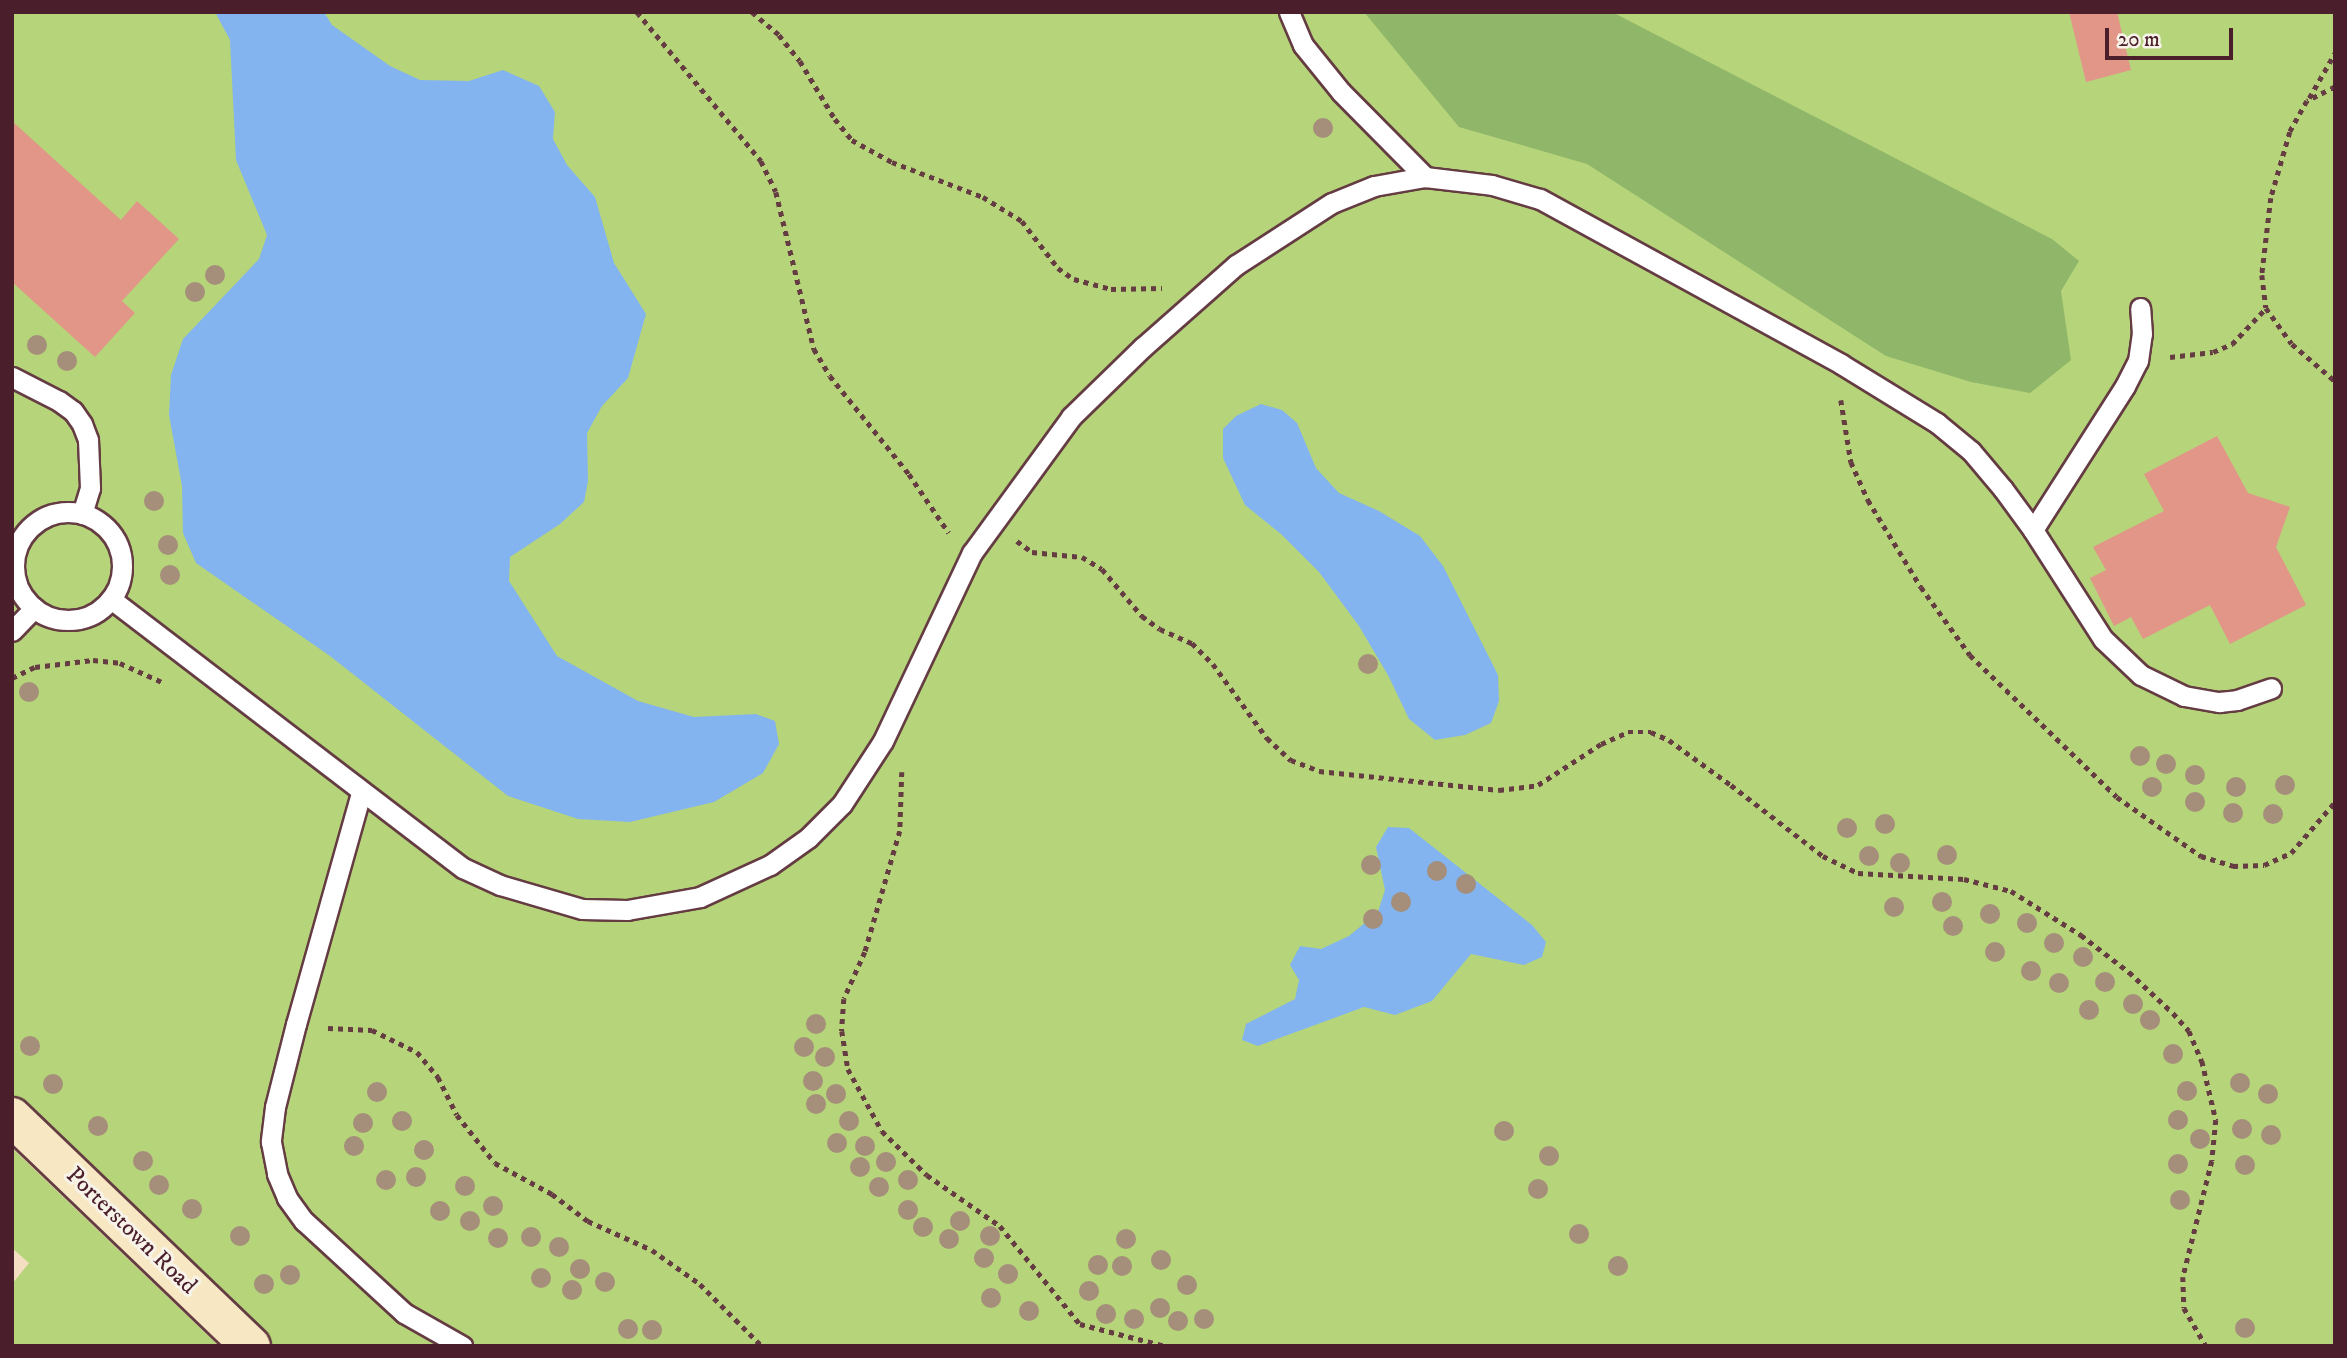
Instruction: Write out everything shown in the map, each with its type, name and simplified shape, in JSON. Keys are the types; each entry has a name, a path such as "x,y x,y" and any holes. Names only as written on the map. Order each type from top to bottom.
{"street":[{"name":"Porterstown Road","path":"12,1117 251,1346"}],"lane":[{"path":"1289,12 1303,44 1341,92 1425,177"},
{"path":"111,599 361,793 463,868 500,885 582,909 627,910 700,897 770,865 808,838 842,804 883,741 962,573 992,524 1071,417 1236,265 1332,203 1374,186 1425,177 1492,185 1540,199 1842,364 1937,423 1971,451 2033,530 2103,639 2141,675 2184,696 2219,702 2237,700 2271,688"},
{"path":"2033,530 2125,386 2138,361 2142,334 2140,308"},
{"path":"12,377 59,401 73,411 82,424 88,440 90,488 82,514"},
{"path":"82,514 98,521 111,533 119,549 122,566 120,583 111,599 99,611 66,621 34,608 16,582 18,530 49,516 82,514"},
{"path":"12,631 34,608"},
{"path":"361,793 296,1024 275,1107 271,1142 277,1174 287,1198 304,1221 404,1313 462,1346"}],"path":[{"path":"637,12 761,161 776,192 814,349 830,376 941,519 962,573"},
{"path":"752,12 779,35 800,61 835,119 852,140 892,162 983,197 1022,221 1058,268 1074,279 1111,289 1214,284"},
{"path":"2335,53 2290,132 2271,198 2262,275 2266,308 2292,344 2335,381"},
{"path":"2307,100 2335,87"},
{"path":"2138,361 2213,352 2232,344 2266,308"},
{"path":"1842,364 1839,381 1851,462 1868,500 1921,587 1970,655 2117,797 2201,856 2233,866 2264,865 2291,853 2335,802"},
{"path":"992,524 1032,552 1083,557 1102,569 1142,616 1160,629 1192,643 1213,664 1267,738 1291,760 1310,768 1371,779 1499,790 1538,785 1601,744 1628,732 1651,732 1669,740 1823,856 1858,873 1964,878 2011,891 2081,935 2129,972 2173,1013 2189,1031 2202,1061 2216,1120 2212,1161 2183,1277 2184,1308 2207,1346"},
{"path":"12,678 35,667 93,660 129,666 168,685 189,659"},
{"path":"902,769 900,831 865,952 845,999 842,1031 848,1069 883,1131 927,1175 1000,1226 1080,1324 1164,1346"},
{"path":"296,1024 372,1030 416,1052 438,1077 457,1115 495,1163 552,1194 588,1221 652,1250 700,1284 762,1346"}],"green space":[{"path":"12,12 2335,12 2335,1346 259,1346 12,1106"},
{"path":"1364,12 1612,12 2052,239 2079,261 2061,291 2071,360 2030,393 1971,382 1886,356 1587,164 1459,127"},
{"path":"12,1148 219,1346 12,1346 12,1284 29,1263 12,1248"}],"water":[{"path":"215,12 324,12 332,25 390,66 420,80 469,81 503,70 539,86 555,112 553,139 567,165 595,197 614,263 646,314 628,378 602,406 587,433 588,481 584,502 560,524 510,557 509,581 557,656 638,701 694,717 756,714 775,721 779,744 763,773 714,802 630,822 578,819 508,796 330,656 196,563 183,533 182,486 169,415 171,375 183,339 259,259 267,235 236,160 230,40"},
{"path":"1261,404 1282,410 1297,423 1316,468 1339,493 1379,511 1420,536 1443,566 1498,675 1499,701 1491,723 1465,735 1435,740 1409,719 1389,677 1359,626 1319,572 1281,534 1245,505 1223,458 1223,429 1236,416"},
{"path":"1388,827 1409,828 1532,925 1546,942 1542,957 1524,965 1471,954 1432,1001 1395,1015 1364,1007 1258,1046 1242,1040 1246,1024 1295,999 1299,980 1290,965 1300,946 1321,949 1349,936 1378,912 1385,890 1376,847"}],"building":[{"path":"2069,12 2117,12 2131,70 2086,82"},
{"path":"12,121 121,220 137,201 179,239 122,301 135,313 95,357 12,282"},
{"path":"2217,436 2248,493 2290,507 2276,547 2306,605 2230,644 2210,605 2143,639 2131,617 2114,626 2090,578 2106,570 2093,547 2164,511 2144,474"}]}
